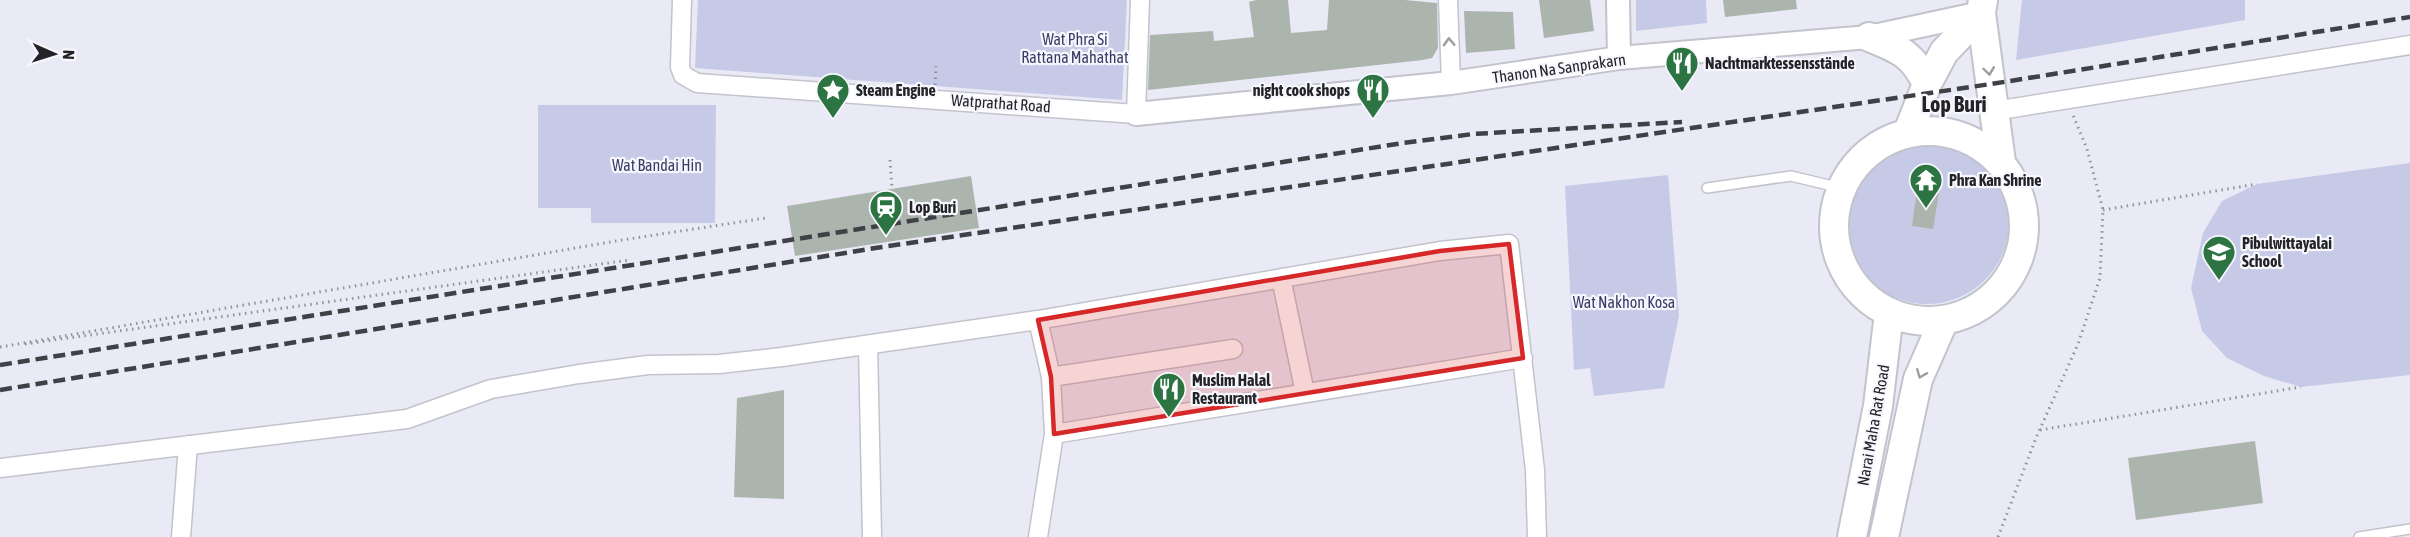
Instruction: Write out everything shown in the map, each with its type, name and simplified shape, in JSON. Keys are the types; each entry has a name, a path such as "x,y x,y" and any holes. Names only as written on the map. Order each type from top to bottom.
{"main road":[{"path":"1908,132 1927,84 1944,52 1982,6"},
{"path":"1982,6 2001,162"},
{"path":"1869,37 1899,49 1917,63 1927,84"},
{"path":"1933,130 1958,134 1982,146 2001,162 2015,183 2023,208 2024,233 2019,258 2007,281 1990,300 1968,313 1944,321 1925,322 1889,313 1868,300 1852,282 1840,260 1834,237 1834,212 1841,188 1852,168 1868,152 1887,140 1908,132 1933,130"},
{"name":"Narai Maha Rat Road","path":"1852,537 1878,406 1889,313"},
{"name":"Narai Maha Rat Road","path":"1884,537 1918,379 1944,321"}],"street":[{"name":"Watprathat Road","path":"682,0 679,60 683,75 697,83 1136,114"},
{"path":"1136,114 1140,0"},
{"path":"1448,0 1451,83"},
{"path":"1618,0 1619,58"},
{"name":"Thanon Na Sanprakarn","path":"1136,114 1451,83 1619,58 1869,37 1982,6"},
{"path":"1994,111 2410,45"},
{"path":"0,468 407,419 491,389 579,374 648,365 719,364 868,345 1038,320 1440,251 1509,244 1535,470 1537,537"},
{"path":"1281,278 1305,393"},
{"path":"1038,320 1051,377 1054,434 1038,537"},
{"path":"868,345 872,537"},
{"path":"1051,377 1233,349"},
{"path":"1054,434 1523,358"},
{"path":"181,537 188,445"}],"lane":[{"path":"1707,188 1791,176 1841,188"},
{"path":"2359,537 2410,529"}],"path":[{"path":"1998,537 2040,430 2078,344 2100,278 2103,210 2087,149 2066,100"},
{"path":"890,160 892,189"},
{"path":"2103,210 2257,184"},
{"path":"0,347 610,242 766,218"},
{"path":"0,347 630,260"},
{"path":"2040,430 2301,387"}],"highlighted area":[{"path":"1509,244 1523,358 1054,434 1051,377 1038,320 1440,251"}],"green space":[{"name":"Wat Phra Si Rattana Mahathat","path":"698,0 1127,0 1122,100 695,68"},
{"path":"1636,0 1706,0 1707,23 1636,31"},
{"path":"2022,0 2245,0 2245,20 2016,60"},
{"name":"Wat Bandai Hin","path":"538,105 716,105 715,223 591,223 591,208 538,208"},
{"path":"1927,140 1958,147 1985,164 2002,191 2009,222 2002,253 1985,280 1958,297 1927,304 1896,297 1869,280 1852,253 1845,222 1852,191 1869,164 1896,147"},
{"path":"2410,163 2410,375 2301,387 2264,376 2227,358 2202,331 2191,288 2203,233 2222,201 2257,184"},
{"name":"Wat Nakhon Kosa","path":"1668,175 1679,316 1664,388 1594,396 1590,368 1574,370 1565,186"}],"building":[{"path":"1288,0 1291,33 1327,30 1329,0 1405,0 1437,3 1438,48 1432,58 1423,60 1148,90 1150,35 1213,31 1214,41 1254,37 1249,2"},
{"path":"1539,0 1590,0 1594,31 1544,38"},
{"path":"1723,0 1796,0 1797,9 1725,17"},
{"path":"1464,11 1513,12 1515,49 1466,53"},
{"path":"971,176 979,228 795,256 787,206"},
{"path":"1917,190 1939,193 1933,229 1912,226"},
{"path":"784,390 784,499 734,497 737,398"},
{"path":"2255,441 2263,503 2136,520 2128,458"}],"railway":[{"path":"0,390 882,247 1991,84 2410,17"},
{"path":"0,365 1403,143 1473,134 1682,122"}],"place":[{"name":"Nachtmarktessensstände","path":"1682,92"},
{"name":"Steam Engine","path":"833,119"},
{"name":"night cook shops","path":"1373,119"},
{"name":"Phra Kan Shrine","path":"1926,209"},
{"name":"Lop Buri","path":"886,236"},
{"name":"Pibulwittayalai School","path":"2219,281"},
{"name":"Muslim Halal Restaurant","path":"1169,418"}],"district":[{"name":"Lop Buri","path":"1954,104"}]}
